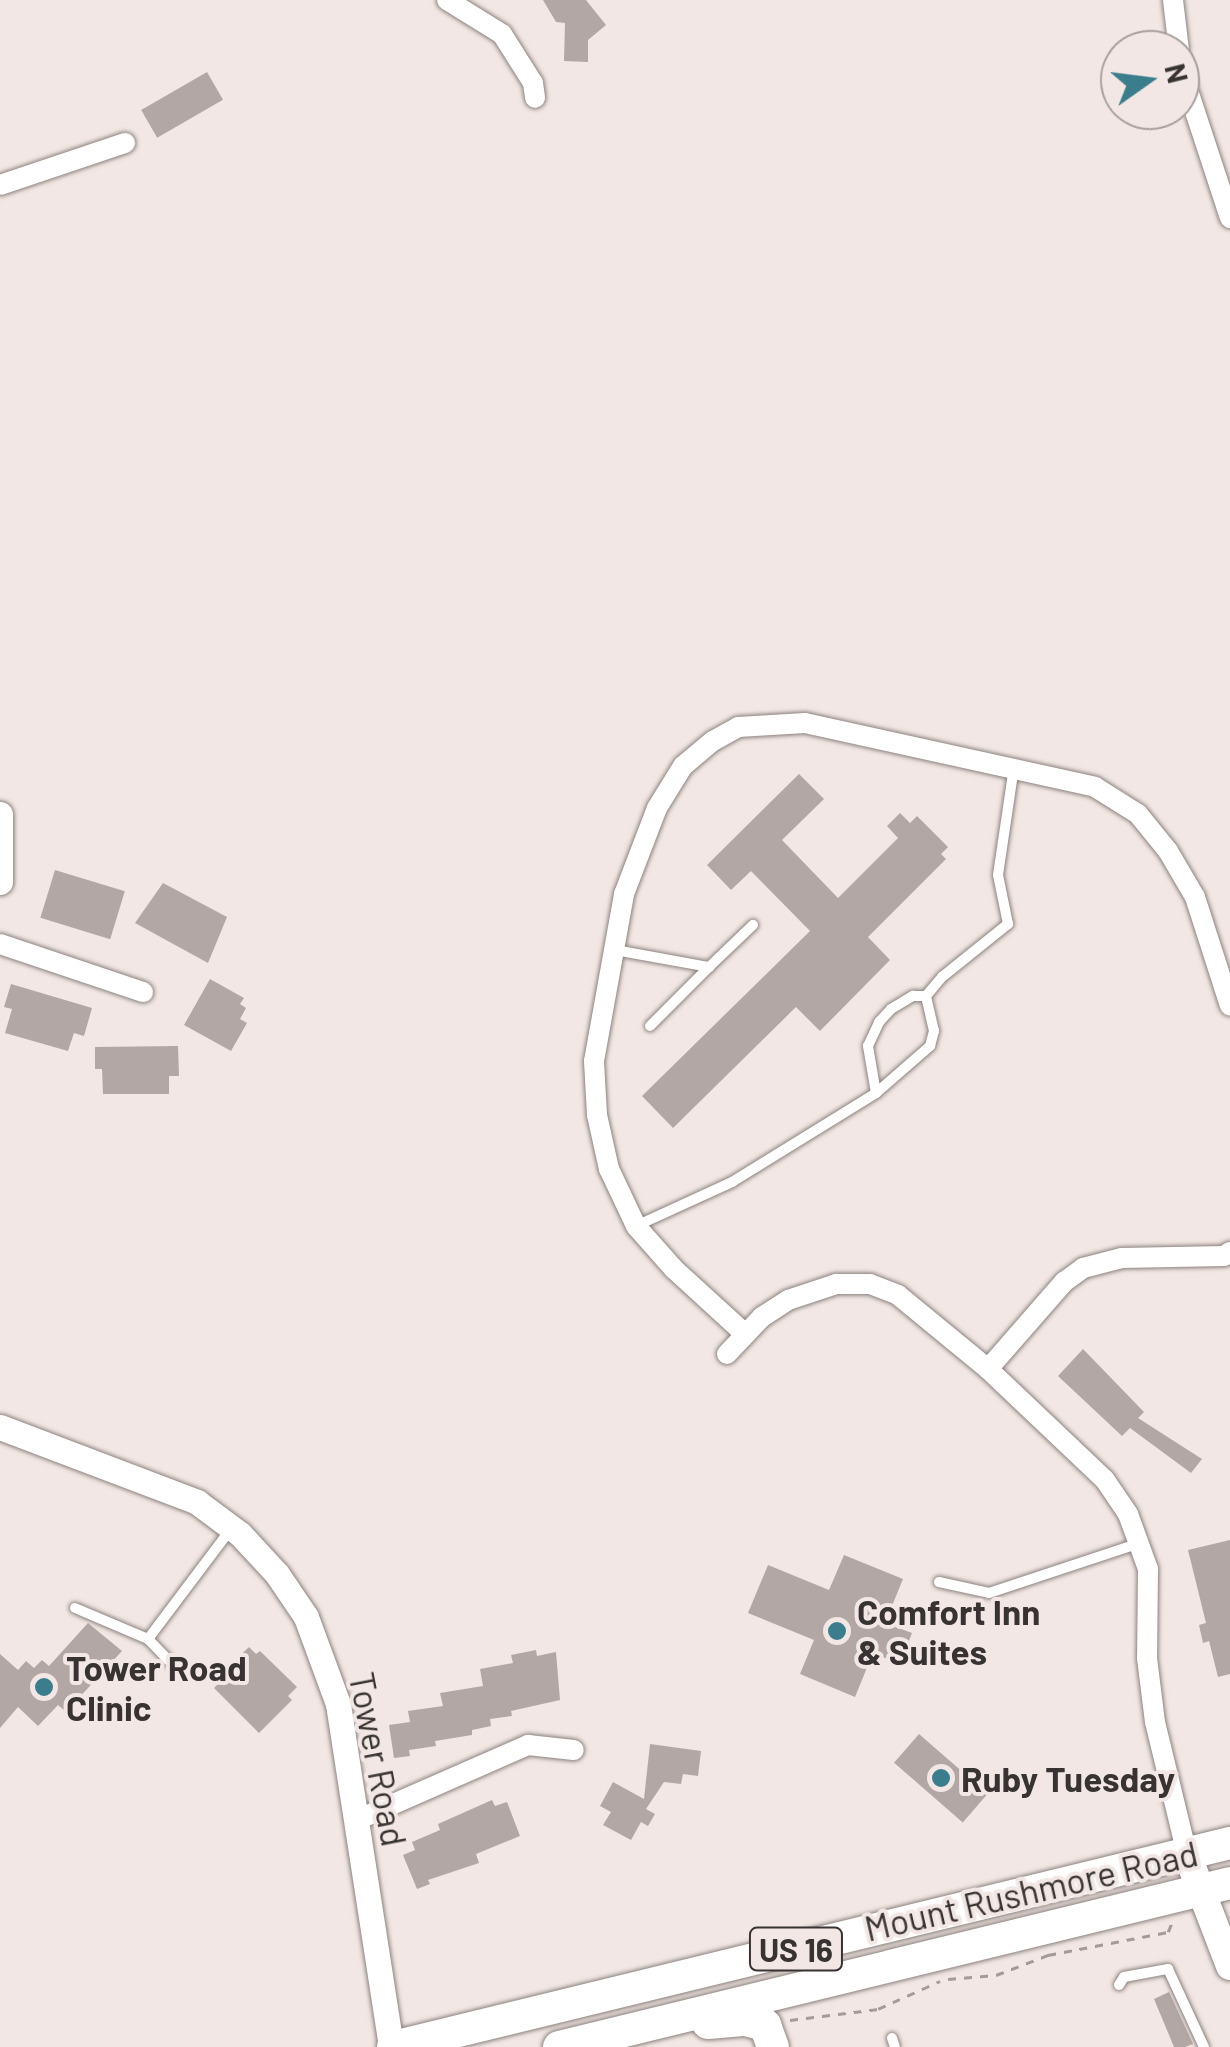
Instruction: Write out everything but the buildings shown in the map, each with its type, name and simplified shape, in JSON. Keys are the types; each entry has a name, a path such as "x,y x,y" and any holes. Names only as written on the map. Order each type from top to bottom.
{"highway":[{"name":"Mount Rushmore Road","path":"392,2047 1230,1843"},
{"path":"978,1944 1063,1901 1154,1878 1187,1854"},
{"name":"Mount Rushmore Road","path":"559,2047 1215,1887"},
{"path":"611,2047 721,2020 765,2026 782,2038 786,1999 797,1986"}],"main road":[{"path":"1187,1854 1215,1887 1230,1966"}],"street":[{"path":"447,0 502,34 533,83 534,98"},
{"path":"1173,0 1177,30"},
{"path":"1200,127 1230,218"},
{"path":"0,185 125,143"},
{"path":"744,1333 674,1269 636,1226 610,1168 596,1115 594,1060 624,894 657,808 683,766 713,740 738,727 804,724 1095,786 1138,814 1168,851 1195,897 1230,1006"},
{"path":"0,814 0,882"},
{"path":"0,944 142,992"},
{"path":"988,1369 1064,1282 1083,1268 1122,1258 1224,1256 1230,1252"},
{"path":"727,1354 762,1317 811,1290 870,1284 898,1295 1030,1404 1105,1480 1141,1543 1149,1586 1148,1658 1156,1722 1187,1854"},
{"name":"Tower Road","path":"0,1427 197,1502 232,1528 276,1574 306,1617 338,1704 392,2047"},
{"path":"356,1820 528,1745 574,1750"}],"lane":[{"path":"876,1093 870,1034 891,1009 913,996 926,996 942,977 1008,924 998,875 1014,766"},
{"path":"650,1026 753,925"},
{"path":"615,950 709,967"},
{"path":"636,1226 732,1182 876,1093 930,1046 934,1031 926,996"},
{"path":"148,1639 232,1528"},
{"path":"939,1582 990,1594 1141,1543"},
{"path":"75,1608 93,1612 148,1639 181,1673"},
{"path":"1119,1985 1124,1977 1155,1968 1168,1969 1204,2047"}],"path":[{"path":"782,2038 878,2009 944,1979 996,1975 1048,1956 1168,1932 1172,1922"}],"place":[{"name":"Comfort Inn & Suites","path":"837,1631"},
{"name":"Tower Road Clinic","path":"44,1687"},
{"name":"Ruby Tuesday","path":"941,1778"}]}
